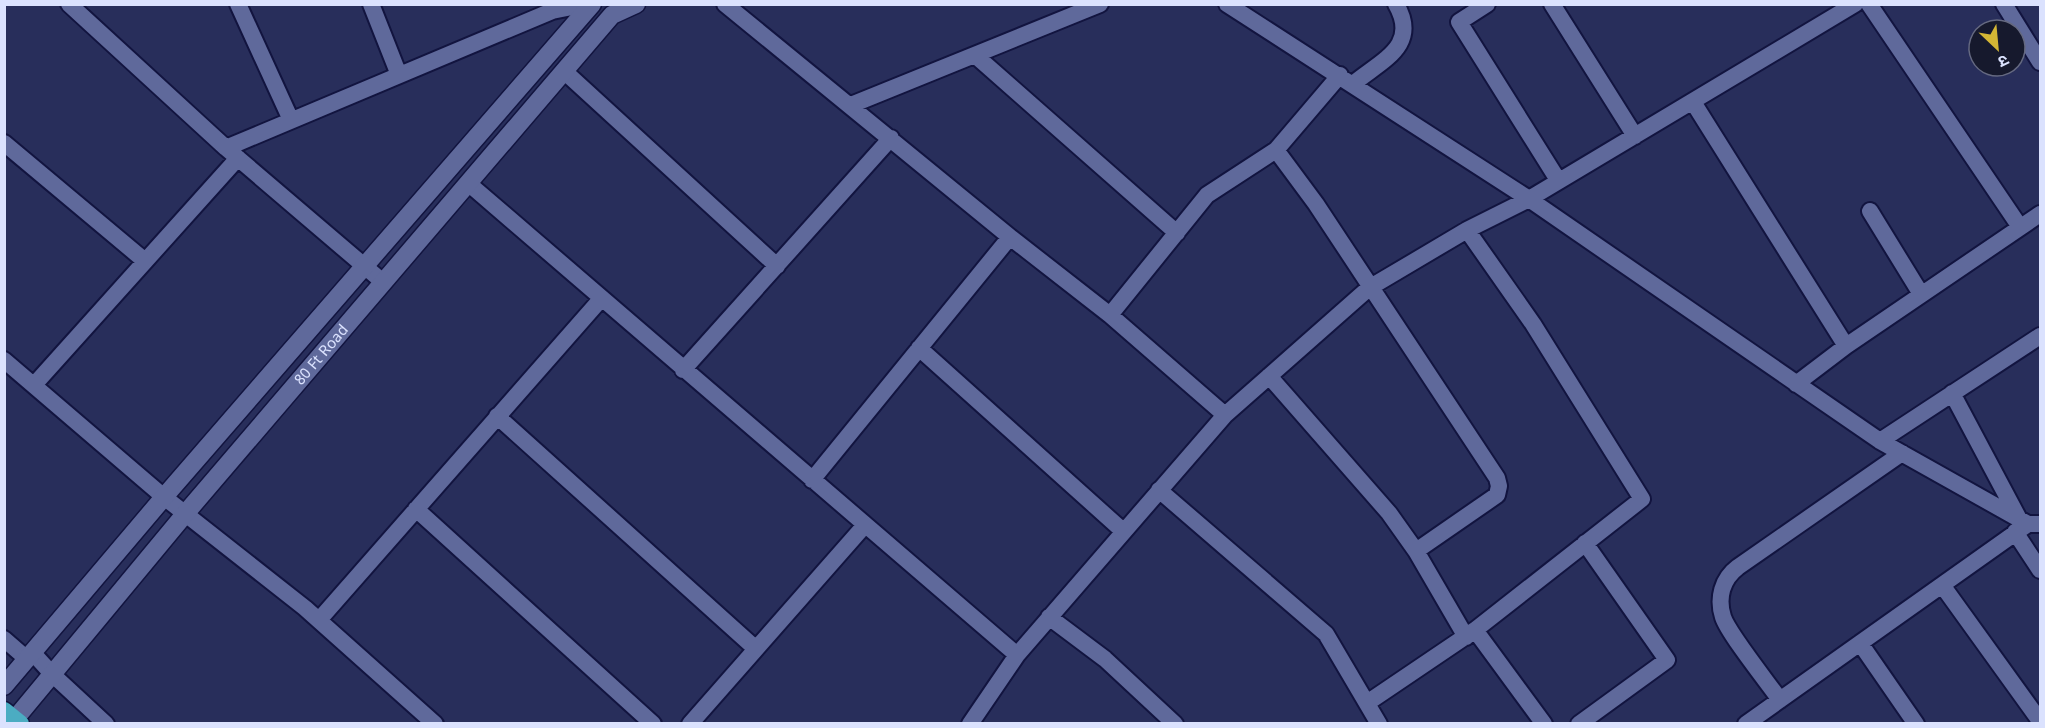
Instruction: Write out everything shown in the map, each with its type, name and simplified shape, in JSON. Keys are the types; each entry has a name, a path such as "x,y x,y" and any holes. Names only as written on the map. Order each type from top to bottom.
{"main road":[{"name":"80 Ft Road","path":"4,686 164,497 591,4"},
{"name":"80 Ft Road","path":"13,718 612,15 636,4"}],"street":[{"path":"69,4 232,153 383,282"},
{"path":"238,4 291,120"},
{"path":"371,4 399,75"},
{"path":"34,385 145,261 232,153 291,120 551,8 587,4"},
{"path":"725,4 852,105 1010,237 1110,315 1225,415"},
{"path":"852,105 1100,4"},
{"path":"1227,4 1529,199 1880,441 2026,525"},
{"path":"1110,315 1207,195 1276,150 1346,80 1394,51 1403,40 1406,30 1396,4"},
{"path":"1487,4 1459,22 1558,180"},
{"path":"1552,4 1635,136"},
{"path":"970,723 1017,655 1225,415 1369,288 1467,230 1529,199 1855,4"},
{"path":"1869,4 2020,226"},
{"path":"2004,4 2040,62"},
{"path":"976,56 1177,232"},
{"path":"564,71 777,266"},
{"path":"1693,102 1846,345"},
{"path":"683,370 891,138"},
{"path":"4,143 145,261"},
{"path":"1276,150 1316,204 1369,288 1497,478 1499,486 1497,495 1416,551"},
{"path":"468,183 1017,655"},
{"path":"1870,211 1921,294"},
{"path":"1796,384 1846,345 2040,214"},
{"path":"1367,703 1471,634 1642,499 1533,324 1467,230"},
{"path":"812,480 1010,237"},
{"path":"319,620 601,299"},
{"path":"1880,441 2040,337"},
{"path":"918,348 1123,531"},
{"path":"4,360 164,497 319,620 435,723"},
{"path":"1269,376 1389,513 1471,634 1544,723"},
{"path":"1952,393 2026,525 2040,570"},
{"path":"497,416 756,649"},
{"path":"1780,700 1723,618 1720,593 1724,582 1738,567 1902,453"},
{"path":"1159,490 1326,634 1379,723"},
{"path":"416,509 653,723"},
{"path":"695,722 865,525"},
{"path":"1746,723 1765,718 1780,700 2026,525"},
{"path":"1579,723 1667,660 1585,543"},
{"path":"1942,585 2040,721"},
{"path":"1049,618 1105,659 1175,723"},
{"path":"4,639 52,674 106,723"},
{"path":"1860,643 1916,723"}]}
